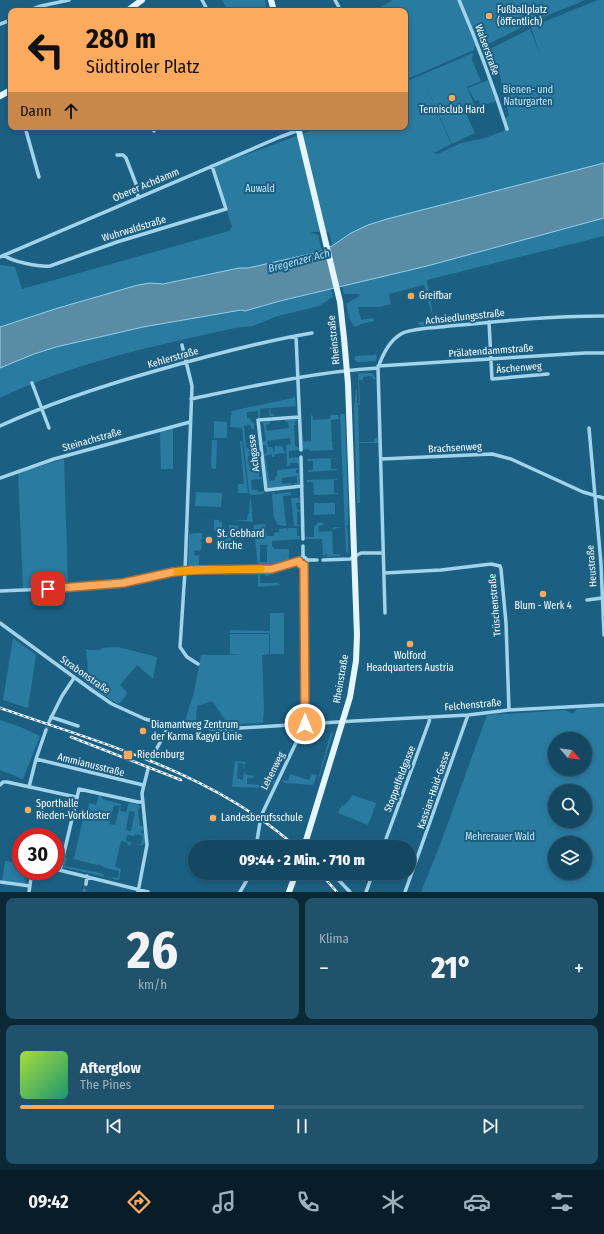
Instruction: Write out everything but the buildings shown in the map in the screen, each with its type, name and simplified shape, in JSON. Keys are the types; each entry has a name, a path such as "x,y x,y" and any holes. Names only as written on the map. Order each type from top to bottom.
{"main road":[{"path":"131,8 142,0"},
{"name":"Rheinstraße","path":"299,130 339,298 348,370 355,556 356,650 352,688 306,840"},
{"path":"290,892 294,880"}],"street":[{"path":"35,8 69,0"},
{"name":"Walserstraße","path":"459,0 498,101 506,129"},
{"path":"26,130 39,177"},
{"name":"Oberer Achdamm","path":"0,257 295,130"},
{"path":"118,155 123,155 126,158 136,184 138,197"},
{"name":"Wuhrwaldstraße","path":"4,255 12,260 50,266 117,242 226,209 212,166"},
{"name":"Achsiedlungsstraße","path":"378,367 392,341 406,331 489,322 576,316 604,316"},
{"path":"489,322 491,358"},
{"name":"Kehlerstraße","path":"0,426 41,408 110,384 236,349 312,333"},
{"path":"296,336 301,450"},
{"path":"182,345 192,383 185,571 180,647 187,657 198,664"},
{"name":"Prälatendammstraße","path":"378,367 491,358 604,353"},
{"name":"Äschenweg","path":"491,358 492,379 548,374"},
{"path":"191,399 297,377 378,367 385,612"},
{"path":"32,383 49,428"},
{"name":"Achgasse","path":"299,416 258,420 266,490 302,486"},
{"name":"Steinachstraße","path":"0,478 28,467 190,422"},
{"path":"589,428 594,496"},
{"name":"Brachsenweg","path":"381,460 492,454 511,459 579,490 604,498"},
{"path":"301,457 303,539"},
{"name":"Heustraße","path":"594,496 602,565 604,635"},
{"path":"0,591 123,583 185,571 267,569 299,561 303,557 303,546"},
{"path":"324,560 349,559 361,553 383,553"},
{"path":"303,557 307,560 317,560"},
{"path":"305,724 304,565 307,563 307,560"},
{"path":"299,561 300,564 304,565"},
{"name":"Trüschenstraße","path":"384,573 441,570 490,564 498,565 501,569 505,606 509,710"},
{"path":"587,600 602,598"},
{"name":"Strabonstraße","path":"0,623 102,698 145,719 169,726 183,728 225,730 305,724"},
{"path":"49,722 74,678"},
{"name":"Felchenstraße","path":"305,724 468,715 509,710 604,705"},
{"name":"Kassian-Haid-Gasse","path":"405,892 468,715"},
{"name":"Stoppelfeldgasse","path":"386,840 428,727 430,716"},
{"path":"51,717 78,726"},
{"name":"Lehenweg","path":"257,840 258,826 264,808 305,724"},
{"path":"151,759 169,726"},
{"path":"30,787 36,759 46,730"},
{"name":"Ammianusstraße","path":"36,759 143,786"},
{"path":"139,890 148,845 142,802 143,786 148,769"},
{"path":"0,785 5,782 76,797"},
{"path":"64,852 78,790 80,789 142,802"},
{"path":"64,871 148,892"},
{"path":"86,884 87,876"},
{"path":"29,892 31,880"},
{"path":"240,892 247,880"},
{"path":"339,880 350,892"},
{"path":"366,892 370,880"},
{"path":"0,882 30,886"}],"green space":[{"path":"222,0 265,0 266,8 226,8"},
{"path":"393,0 457,0 475,45 474,50 408,79 408,8 379,8"},
{"path":"460,0 585,0 539,19 482,47 480,46"},
{"path":"598,0 604,0 604,163 387,219 358,230 332,246 329,232 310,232 318,235 322,251 319,252 248,268 239,268 163,284 150,283 138,285 58,308 0,327 0,265 15,267 22,289 229,231 232,227 213,167 313,130 408,130 408,81 473,53 472,60 481,81 467,87 476,109 466,113 475,133 452,144 424,81 451,144 434,153 438,154 461,143 485,138 504,131 506,117 509,116 499,72 490,49 530,29 540,54 531,27"},
{"path":"488,80 496,101 481,106 479,100 475,101 468,88"},
{"path":"604,218 604,236 427,280 434,320 424,285 389,294 391,304 379,307 358,307 361,320 373,318 374,321 355,327 350,320 346,304 361,295 344,294 342,286 427,266"},
{"path":"331,289 333,297 319,306 278,316 253,326 235,328 175,341 115,356 57,374 0,398 0,368 34,354 56,347 143,327 241,310 245,311"},
{"path":"428,321 428,323 434,321 433,324 422,326 417,323"},
{"path":"379,347 375,354 377,356 376,361 358,362 354,359 356,356 374,355"},
{"path":"358,373 372,373 376,378 373,379 372,376 363,377 363,380 359,380 360,404 358,405 359,442 374,442 374,439 377,438 377,433 378,443 359,443 360,503 357,503 354,407 356,389 357,403 359,403"},
{"path":"295,395 296,406 270,408 271,414 274,414 274,416 270,416 269,408 260,409 260,418 258,418 258,411 247,412 247,418 250,418 251,421 253,421 252,423 254,423 254,429 251,429 251,425 244,426 246,447 248,449 253,448 253,445 259,442 259,444 256,445 257,453 259,454 248,456 249,466 255,465 255,469 259,469 259,477 262,477 262,479 251,480 252,490 258,490 258,492 264,491 264,494 251,495 249,493 242,428 230,427 232,415 231,411 293,398"},
{"path":"340,414 345,414 348,497 348,525 346,525 348,532 348,552 346,555 347,552"},
{"path":"311,415 313,416 313,420 329,419 331,415 338,415 338,419 331,420 332,443 335,444 332,444 333,450 303,450 302,431 304,442 311,442"},
{"path":"297,419 297,421 294,422 296,425 294,425 295,446 298,447 299,450 289,451 289,458 297,457 299,459 299,465 297,463 290,463 290,466 288,464 288,466 285,466 287,465 286,445 291,444 290,438 267,441 268,447 272,447 274,453 275,446 282,446 285,453 275,454 275,457 272,457 272,454 265,456 269,481 275,480 277,470 298,468 299,470 296,470 296,473 299,473 299,484 295,485 294,483 297,483 297,476 282,478 282,484 291,483 291,485 268,488 266,483 264,454 267,453 266,445 262,445 262,442 266,441 263,422 270,421 270,424 266,425 267,431 289,428 288,422 285,422 285,420"},
{"path":"214,421 227,422 227,438 214,438"},
{"path":"173,428 173,469 161,469 160,432"},
{"path":"212,440 217,440 216,469 211,468 213,467 211,466"},
{"path":"240,441 242,441 248,493 238,493 238,484 244,484"},
{"path":"337,458 331,459 331,469 337,470 308,472 308,470 313,470 313,461 308,461 307,459"},
{"path":"64,459 68,586 23,588 18,473"},
{"path":"337,479 334,480 334,493 338,494 314,495 313,482 307,482 307,480"},
{"path":"196,492 222,493 221,507 195,506"},
{"path":"273,492 275,494 291,492 291,495 283,496 286,526 278,525 274,518"},
{"path":"291,498 299,498 300,502 296,503 297,510 300,510 297,512 297,524 300,526 294,526"},
{"path":"251,499 253,522 233,520 247,520"},
{"path":"314,503 335,503 335,514 314,515"},
{"path":"190,519 219,520 219,522 222,522 222,532 225,536 229,529 229,525 238,526 238,531 236,531 236,549 220,549 228,545 228,543 218,548 218,539 216,538 217,531 214,531 214,520"},
{"path":"322,522 324,525 318,526 319,532 332,531 333,554 340,554 340,556 327,557 327,554 325,554 325,556 323,556 322,539 305,539 305,537 314,537 314,526 317,525 317,523"},
{"path":"265,524 267,536 274,536 274,533 279,532 279,529 287,528 287,531 288,528 297,528 297,536 300,536 300,539 272,541 272,547 274,547 274,549 289,549 289,561 272,566 258,566 253,525","holes":["260,545 267,545 267,562 260,562"]},
{"path":"333,527 341,527 332,530"},
{"path":"202,533 202,539 199,540 202,542 201,550 194,551 195,556 199,555 199,566 189,567 189,534"},
{"path":"258,572 270,572 270,575 265,576 265,574 260,574 260,583 278,583 280,585 258,587"},
{"path":"270,613 284,613 284,654 270,654 270,633 230,633 230,630 270,631"},
{"path":"230,634 269,634 269,654 262,655 264,709 263,723 223,725 225,720 212,701 197,706 197,725 188,724 185,721 194,692 201,655 240,655 230,654"},
{"path":"13,638 36,655 28,708 3,700"},
{"path":"118,647 157,657 153,679 137,665 120,685 127,692 127,694 118,704 100,693 82,679 88,669 86,649 100,650 102,648"},
{"name":"Mehrerauer Wald","path":"604,707 604,892 421,892 440,845 487,715 565,710 573,714 577,709"},
{"path":"0,720 40,736 23,779 0,770"},
{"path":"321,727 319,731 313,731 312,734 315,735 314,738 317,739 313,739 312,741 315,743 301,738 304,732 310,733 313,729 305,730 306,728"},
{"path":"331,732 333,733 318,779"},
{"path":"235,761 245,762 244,769 244,764 238,763 237,778 243,780 244,772 245,774 254,776 252,778 247,778 247,784 261,785 264,778 265,781 272,782 273,779 275,781 274,784 269,783 268,787 271,788 232,787"},
{"path":"290,774 309,780 312,774 317,775 313,785 285,783 281,780 288,781"},
{"path":"99,795 102,796 102,799 121,804 120,811 126,812 129,802 139,805 140,807 138,809 140,826 143,826 141,833 144,833 145,843 142,845 135,844 141,844 143,837 138,834 135,834 135,836 127,835 126,841 134,843 131,843 130,846 126,842 121,841 115,866 121,869 118,880 106,877 118,878 119,871 106,868 98,864 74,859 82,823 87,809 88,810 89,803 96,805","holes":["114,805 120,806 115,825 109,824","129,811 135,812 131,831 126,830"]},
{"path":"352,795 376,803 368,825 338,813 342,805 344,806"},
{"path":"65,857 67,858 65,866 104,875 104,877 64,867"},
{"path":"5,861 12,862 12,880 26,880 25,884 2,881"}],"water":[{"name":"Bregenzer Ach","path":"604,163 604,218 427,266 280,301 245,311 241,310 143,327 56,347 0,368 0,327 58,308 138,285 150,283 163,284 239,268 248,268 319,252 332,246 351,233 368,225 387,219"}],"tunnel":[{"path":"46,730 49,722"},
{"path":"148,769 151,759"},
{"path":"84,892 86,884"}],"railway":[{"path":"0,708 117,748 193,780 229,799 263,821 287,840"},
{"path":"71,737 181,780"},
{"path":"326,880 337,892"}],"slow traffic":[{"path":"177,572 192,570 261,569"}],"place":[{"name":"Fußballplatz (öffentlich)","path":"489,16"},
{"name":"Tennisclub Hard","path":"452,98"},
{"name":"Greifbar","path":"411,296"},
{"name":"St. Gebhard Kirche","path":"209,540"},
{"name":"Blum - Werk 4","path":"543,594"},
{"name":"Wolford Headquarters Austria","path":"410,644"},
{"name":"Diamantweg Zentrum der Karma Kagyü Linie","path":"143,731"},
{"name":"Riedenburg","path":"128,755"},
{"name":"Sporthalle Rieden-Vorkloster","path":"28,810"},
{"name":"Landesberufsschule","path":"213,818"}],"route":[{"path":"48,589 123,583 173,572 192,570 272,569 299,561 300,564 304,565 305,724"}],"park label":[{"name":"Bienen- und Naturgarten","path":"528,96"},
{"name":"Auwald","path":"260,189"}]}
